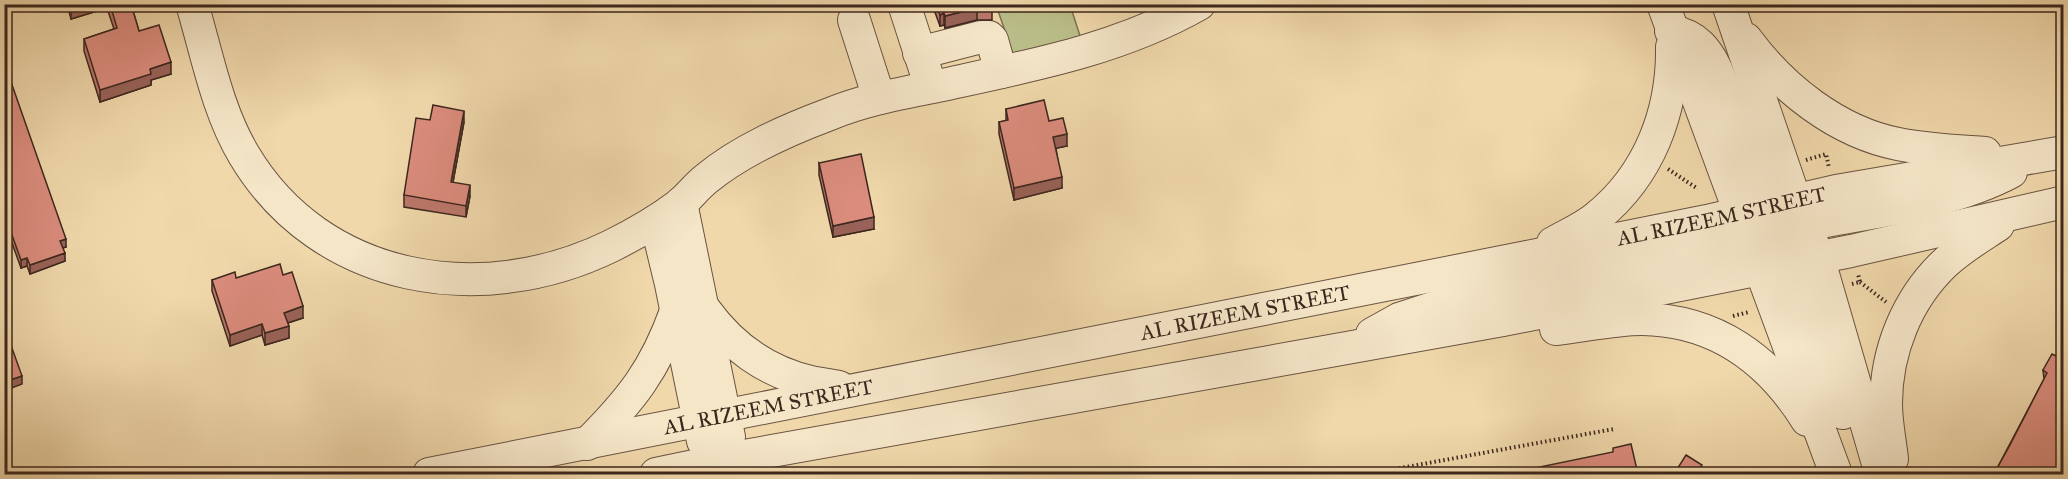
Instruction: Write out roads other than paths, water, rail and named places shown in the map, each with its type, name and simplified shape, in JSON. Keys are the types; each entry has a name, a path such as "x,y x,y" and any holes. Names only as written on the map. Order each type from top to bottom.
{"street":[{"path":"192,4 231,128 257,175 287,209 315,232 362,259 388,268 440,278 475,279 545,270 612,246 656,222 681,203 706,179 765,142 819,118 879,98 1001,72 1112,44 1156,26 1198,4"},
{"path":"904,4 931,87"},
{"path":"1730,11 1747,40 1783,81 1803,98 1843,124 1896,144 1928,149 2049,154"},
{"path":"1730,11 1775,221 1764,250 1789,263 1881,474"},
{"path":"1667,18 1683,33 1694,39 1710,58 1757,172 1852,440 1870,474"},
{"path":"1527,257 1594,219 1623,192 1647,156 1658,134 1671,87 1667,18"},
{"path":"854,20 879,98"},
{"path":"919,53 989,37 994,44 1001,72"},
{"path":"1349,349 1399,319 1439,306 1714,250 1775,221 1970,191 2049,154"},
{"path":"1789,263 2064,202"},
{"path":"681,203 689,309 720,461"},
{"path":"1892,474 1886,404 1887,382 1894,349 1905,317 1916,297 1946,263 1963,248 2012,215"},
{"name":"AL RIZEEM STREET","path":"429,474 1527,257 1775,221"},
{"path":"656,222 689,309 761,364 812,382 851,390"},
{"path":"1789,263 1835,468"},
{"name":"AL RIZEEM STREET","path":"656,474 1349,349 1789,263"},
{"path":"587,444 628,401 645,378 666,337 689,309"},
{"path":"1503,320 1519,329 1531,331 1640,319 1665,320 1689,325 1720,336 1755,359 1773,376 1800,410 1835,468"}]}
